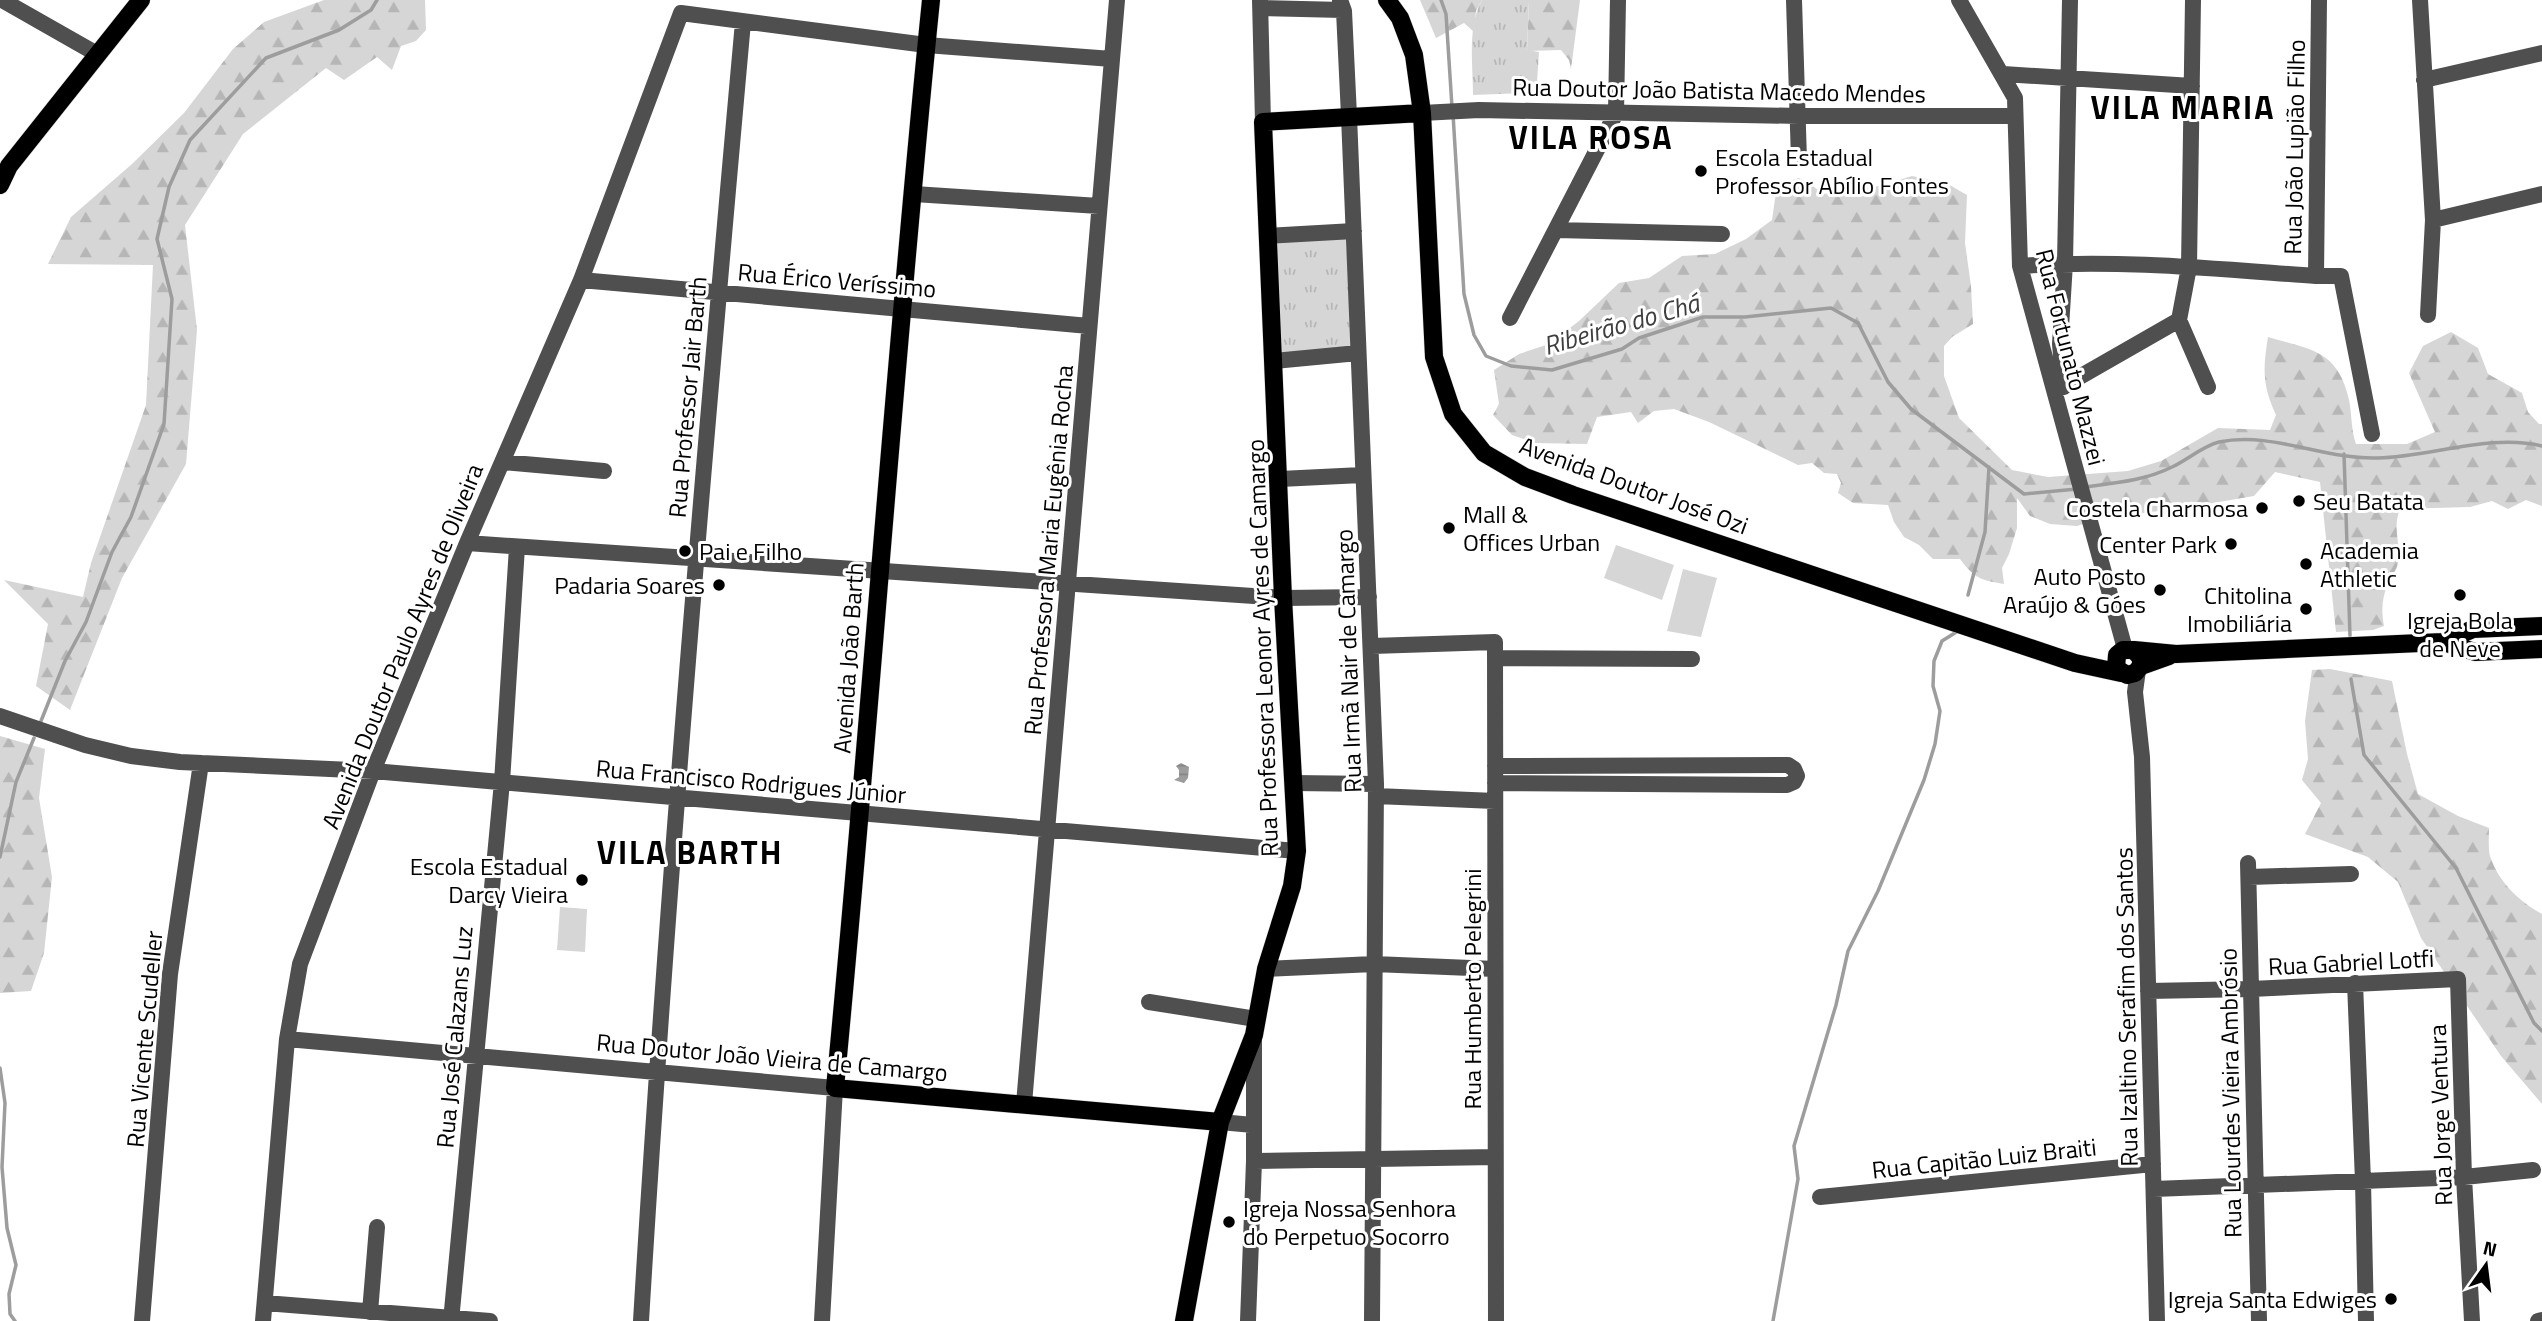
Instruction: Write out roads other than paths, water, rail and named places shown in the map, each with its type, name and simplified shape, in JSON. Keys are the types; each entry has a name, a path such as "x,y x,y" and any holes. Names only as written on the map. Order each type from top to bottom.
{"main road":[{"path":"0,185 5,164 141,0"},
{"name":"Avenida João Barth","path":"835,1088 862,813 879,571 931,0"},
{"name":"Avenida Doutor José Ozi","path":"1387,0 1400,18 1414,55 1422,113 1434,357 1453,414 1484,453 1525,477 1575,496 2060,657 2128,662 2176,654 2442,642"},
{"path":"1263,122 1422,113"},
{"name":"Rua Professora Leonor Ayres de Camargo","path":"1184,1321 1220,1122 1255,1027 1266,969 1292,886 1297,851 1283,598 1263,122"},
{"path":"2442,642 2473,629 2542,626"},
{"path":"2442,642 2475,652 2542,649"},
{"name":"Rua Doutor João Vieira de Camargo","path":"835,1088 1220,1122"}],"street":[{"path":"2,0 97,54"},
{"name":"Rua Professora Maria Eugênia Rocha","path":"1024,1104 1117,0"},
{"path":"1510,318 1616,113 1618,0"},
{"path":"1794,0 1799,160"},
{"name":"Rua Fortunato Mazzei","path":"1959,0 2015,98 2020,265 2059,389 2082,492 2128,662"},
{"path":"2059,389 2065,263 2070,0"},
{"path":"2193,0 2189,267 2179,320 2208,387"},
{"name":"Rua João Lupião Filho","path":"2319,0 2315,276 2341,276 2372,434"},
{"path":"2420,0 2433,220 2428,315"},
{"path":"1260,4 1342,5"},
{"name":"Rua Professora Leonor Ayres de Camargo","path":"1260,4 1263,122"},
{"name":"Rua Irmã Nair de Camargo","path":"1342,5 1372,646 1376,790 1371,1321"},
{"name":"Avenida Doutor Paulo Ayres de Oliveira","path":"263,1321 287,1039 300,964 373,771 467,543 581,280 681,13 743,22"},
{"path":"743,22 926,45 1112,59"},
{"name":"Rua Professor Jair Barth","path":"641,1321 656,1072 743,22"},
{"path":"2424,80 2542,53"},
{"path":"2003,74 2192,86"},
{"name":"Rua Doutor João Batista Macedo Mendes","path":"1422,113 1479,110 1799,116 2014,116"},
{"path":"914,194 1099,206"},
{"path":"2433,220 2542,199"},
{"path":"1556,230 1722,234"},
{"path":"1267,236 1354,231"},
{"path":"2020,265 2065,263 2189,267 2315,276"},
{"name":"Rua Érico Veríssimo","path":"581,280 1089,326"},
{"path":"2059,389 2179,320"},
{"path":"1274,361 1358,353"},
{"path":"502,462 604,471"},
{"path":"1280,479 1362,475"},
{"path":"467,543 1283,598 1368,597"},
{"name":"Rua José Calazans Luz","path":"451,1320 502,782 517,547"},
{"path":"1372,646 1495,642 1495,658 1692,659"},
{"name":"Rua Humberto Pelegrini","path":"1495,658 1496,1321"},
{"name":"Rua Izaltino Serafim dos Santos","path":"2128,662 2135,692 2142,757 2157,1321"},
{"name":"Rua Francisco Rodrigues Júnior","path":"0,716 85,746 201,764 373,771 1297,851"},
{"name":"Rua Vicente Scudeller","path":"142,1321 170,974 201,764"},
{"path":"1495,766 1788,765 1794,769 1797,776 1794,782 1787,785 1495,783"},
{"path":"1599,766 1600,783"},
{"path":"1697,766 1697,784"},
{"path":"1293,783 1495,801"},
{"name":"Rua Lourdes Vieira Ambrósio","path":"2259,1321 2249,870 2351,874"},
{"path":"1266,969 1374,964 1495,969"},
{"name":"Rua Gabriel Lotfi","path":"2148,991 2458,979 2458,992"},
{"path":"2355,983 2363,1181 2365,1321"},
{"name":"Rua Jorge Ventura","path":"2458,992 2472,1321"},
{"path":"1149,1002 1255,1027 1254,1161 1248,1321"},
{"name":"Rua Doutor João Vieira de Camargo","path":"287,1039 835,1088"},
{"name":"Avenida João Barth","path":"822,1321 835,1088"},
{"name":"Rua Doutor João Vieira de Camargo","path":"1220,1122 1253,1125"},
{"path":"1254,1161 1495,1157"},
{"name":"Rua Capitão Luiz Braiti","path":"1820,1196 2153,1164"},
{"path":"2154,1189 2464,1177 2533,1170"},
{"path":"370,1312 377,1227"},
{"path":"265,1303 451,1320 491,1321"}],"waterway":[{"path":"41,721 65,661 86,622 112,552 131,517 164,424 172,299 157,239 169,187 190,140 266,58 339,30 371,10 377,0"},
{"name":"Ribeirão do Chá","path":"1441,0 1446,14 1452,107"},
{"name":"Ribeirão do Chá","path":"1453,114 1464,294 1474,335 1486,356 1511,366 1552,370 1622,349 1639,338 1703,317 1745,317 1831,308 1858,323 1888,382 1911,409 2024,494 2077,489"},
{"name":"Ribeirão do Chá","path":"2084,487 2151,475 2172,467 2213,444 2239,440 2259,440 2338,455 2378,458 2502,442 2542,446"},
{"path":"2344,454 2350,636"},
{"path":"1968,595 1985,532 1989,467"},
{"path":"1773,1321 1798,1179 1794,1146 1836,1005 1848,951 1878,891 1924,780 1935,744 1940,711 1933,686 1934,661 1942,641 1958,631"},
{"path":"2351,679 2364,755 2456,868 2534,1023 2542,1031"},
{"path":"0,857 16,782 34,738"},
{"path":"0,1068 5,1103 2,1167 7,1228 16,1265 9,1294 10,1314 15,1321"}],"place":[{"name":"Escola Estadual Professor Abílio Fontes","path":"1701,171"},
{"name":"Seu Batata","path":"2299,501"},
{"name":"Costela Charmosa","path":"2262,508"},
{"name":"Mall & Offices Urban","path":"1449,528"},
{"name":"Center Park","path":"2231,544"},
{"name":"Pai e Filho","path":"685,551"},
{"name":"Academia Athletic","path":"2306,564"},
{"name":"Padaria Soares","path":"719,585"},
{"name":"Auto Posto Araújo & Góes","path":"2160,590"},
{"name":"Igreja Bola de Neve","path":"2460,595"},
{"name":"Chitolina Imobiliária","path":"2306,609"},
{"name":"Escola Estadual Darcy Vieira","path":"582,880"},
{"name":"Igreja Nossa Senhora do Perpetuo Socorro","path":"1229,1222"},
{"name":"Igreja Santa Edwiges","path":"2391,1299"}],"district":[{"name":"VILA MARIA","path":"2183,107"},
{"name":"VILA ROSA","path":"1591,137"},
{"name":"VILA BARTH","path":"690,852"}]}
